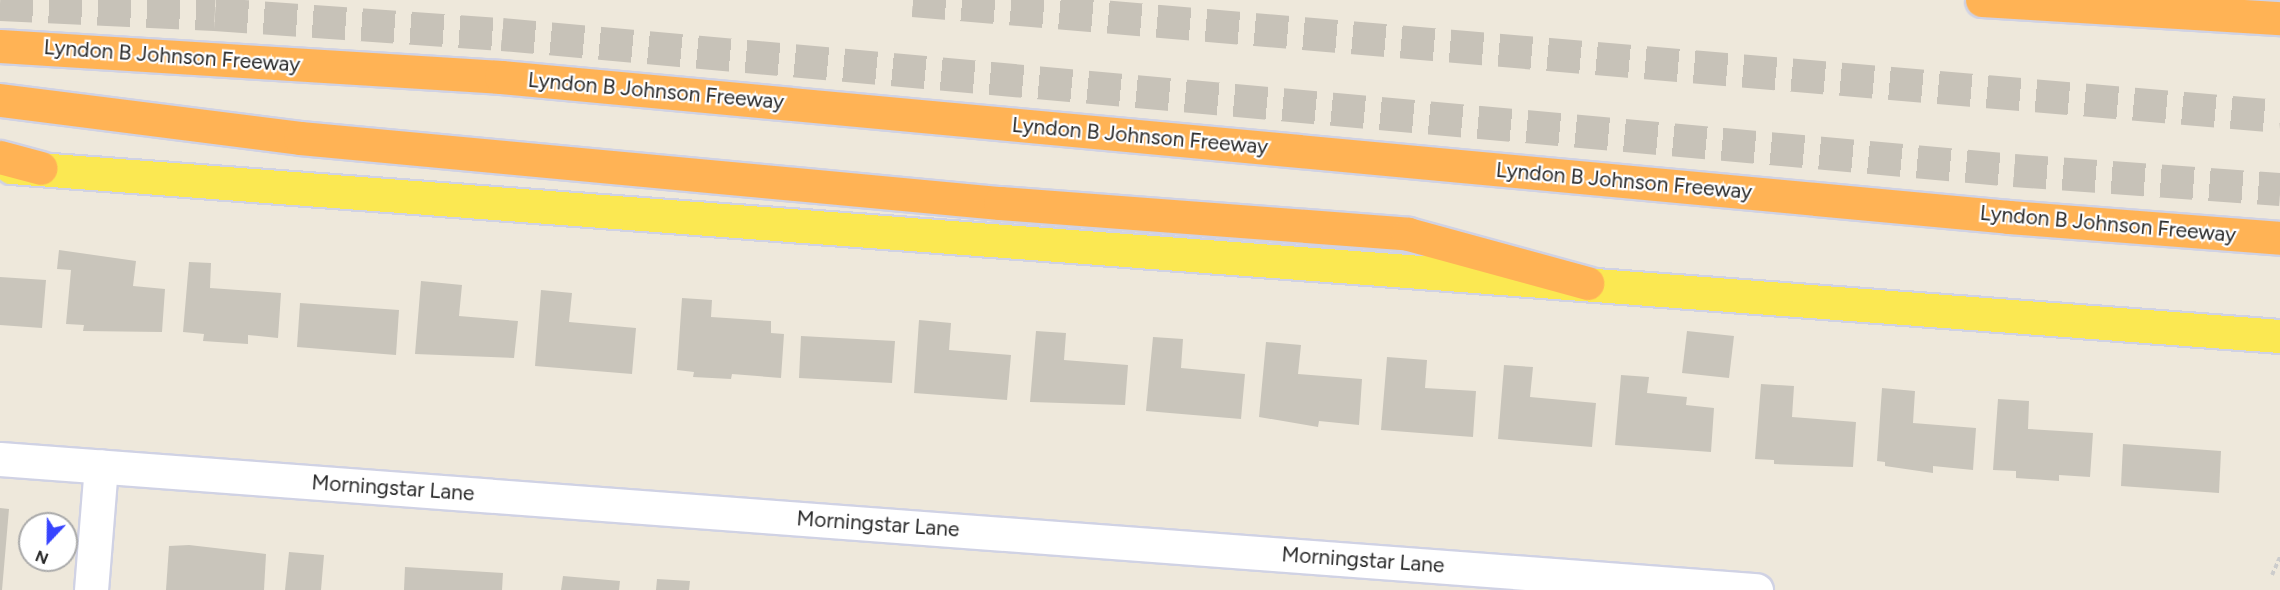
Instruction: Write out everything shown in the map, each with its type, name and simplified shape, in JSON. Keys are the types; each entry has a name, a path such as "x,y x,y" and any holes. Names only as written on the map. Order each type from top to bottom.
{"highway":[{"path":"1982,0 2280,18"},
{"name":"Lyndon B Johnson Freeway","path":"0,46 501,77 2009,217 2280,238"},
{"path":"0,100 312,139 1000,202 1408,234 1587,283"},
{"path":"0,157 41,168"}],"main road":[{"path":"0,167 41,168 2280,336"}],"street":[{"name":"Morningstar Lane","path":"0,459 1736,589"},
{"path":"91,590 101,466"}],"path":[{"path":"2272,575 2280,557"}],"building":[{"path":"59,250 136,261 133,286 165,289 162,332 83,331 84,325 66,324 71,270 57,269"},
{"path":"189,262 211,263 210,288 281,293 278,338 248,335 248,344 203,341 204,334 183,332"},
{"path":"0,277 46,280 42,328 0,325"},
{"path":"421,281 462,285 459,316 518,321 514,358 415,354"},
{"path":"541,290 572,293 569,322 636,328 632,374 535,366"},
{"path":"682,298 712,300 711,317 771,321 771,333 784,334 781,378 732,374 731,379 693,377 694,372 677,370"},
{"path":"300,303 399,310 396,355 297,347"},
{"path":"919,320 951,323 949,350 1011,355 1007,400 914,393"},
{"path":"1036,331 1066,333 1064,360 1128,365 1125,405 1030,402"},
{"path":"1687,331 1734,336 1729,378 1682,373"},
{"path":"801,336 895,341 892,383 799,378"},
{"path":"1153,337 1183,339 1181,368 1245,374 1241,419 1146,411"},
{"path":"1266,342 1301,345 1298,374 1362,379 1359,425 1319,421 1318,427 1259,417"},
{"path":"1387,357 1427,360 1425,388 1476,391 1473,437 1381,430"},
{"path":"1504,365 1533,367 1530,397 1596,403 1592,447 1498,439"},
{"path":"1621,375 1649,377 1647,393 1687,397 1686,405 1714,408 1711,452 1615,445"},
{"path":"1761,384 1794,386 1792,417 1856,422 1853,467 1774,464 1774,460 1755,459"},
{"path":"1882,388 1915,391 1913,423 1976,428 1973,470 1933,466 1933,473 1885,466 1885,462 1877,461"},
{"path":"1998,399 2029,401 2028,429 2093,433 2090,477 2059,475 2059,481 2016,478 2016,471 1993,470"},
{"path":"2123,444 2221,451 2219,493 2121,486"},
{"path":"0,508 9,509 2,590 0,590"},
{"path":"189,545 266,554 264,590 166,590 169,546"},
{"path":"289,552 324,555 321,590 285,590"},
{"path":"405,567 503,573 502,590 404,590"},
{"path":"563,576 620,581 619,590 561,590"},
{"path":"657,579 690,581 689,590 656,590"}],"tunnel":[{"path":"913,0 2280,116"},
{"path":"0,4 215,14 502,34 2014,170 2280,189"}]}
